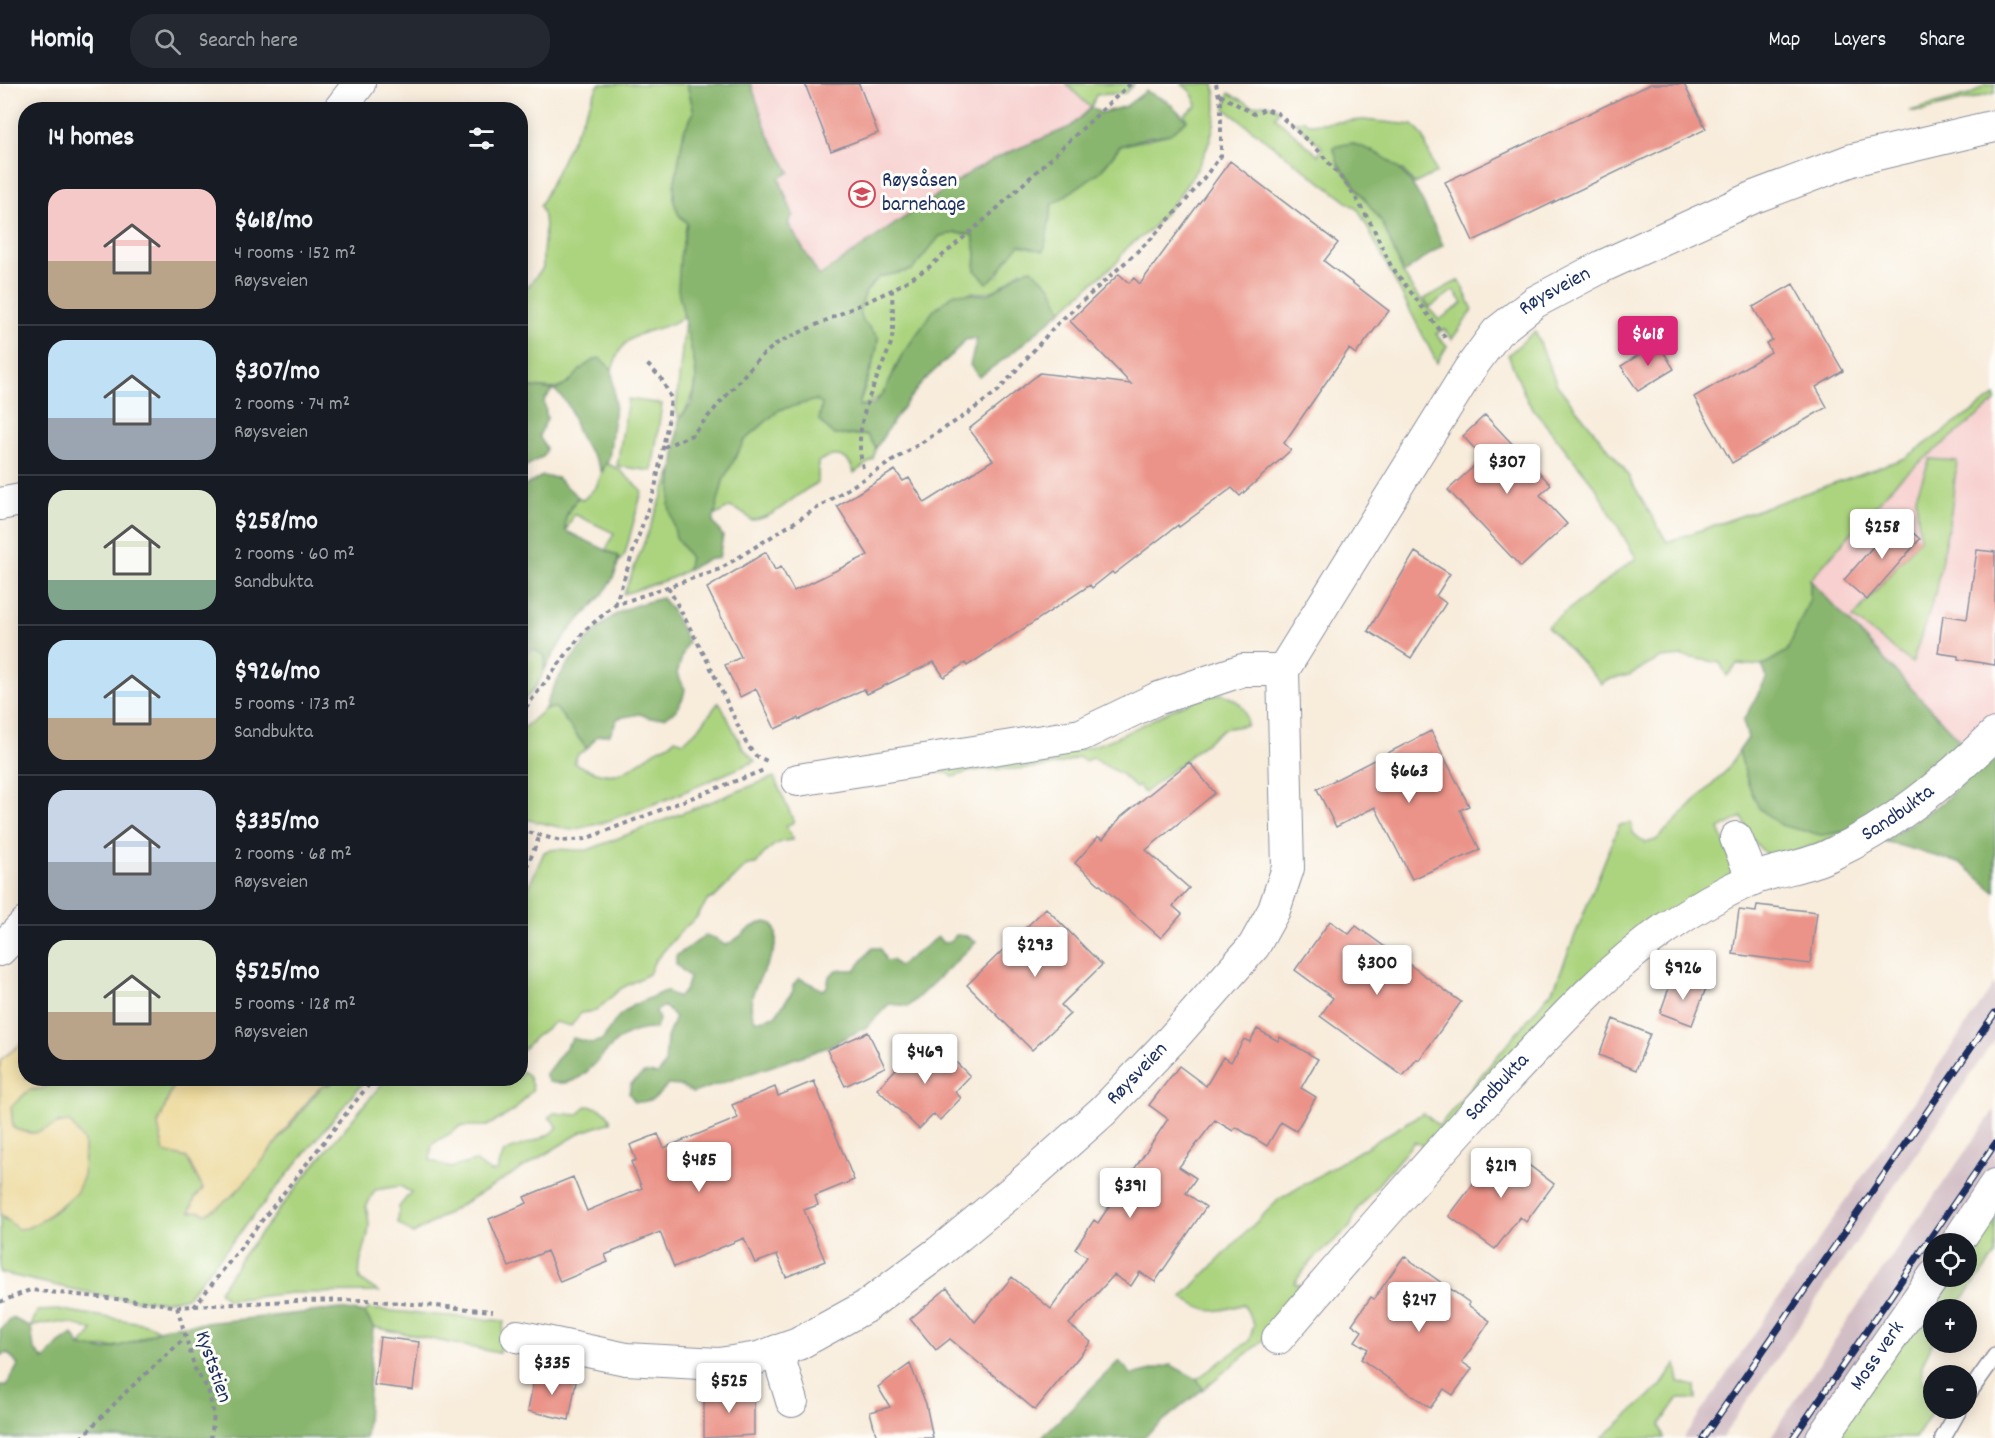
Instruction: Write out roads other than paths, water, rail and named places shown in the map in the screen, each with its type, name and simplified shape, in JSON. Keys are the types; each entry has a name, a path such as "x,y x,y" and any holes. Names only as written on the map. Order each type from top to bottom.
{"street":[{"path":"345,102 359,84"},
{"name":"Røysveien","path":"509,1324 626,1359 719,1364 758,1358 798,1344 865,1307 1020,1185 1103,1111 1173,1038 1254,946 1274,910 1288,868 1283,670 1469,370 1497,332 1535,302 1603,266 1754,197 1852,160 1995,126"},
{"path":"0,504 18,501"},
{"path":"787,772 1081,735 1156,699 1243,670 1283,670"},
{"name":"Sandbukta","path":"1278,1338 1368,1232 1593,987 1666,928 1753,879 1829,856 1878,829 1960,767 1995,734"},
{"path":"1736,838 1753,879"},
{"path":"0,950 18,931"},
{"path":"1963,1233 1995,1185"},
{"name":"Moss verk","path":"1822,1438 1926,1287"},
{"path":"777,1351 792,1401"}],"lane":[{"path":"1977,1381 1995,1356"},
{"path":"1943,1438 1954,1419"}],"railway":[{"path":"1703,1438 1995,1013"},
{"path":"1793,1438 1995,1144"}],"place":[{"name":"Røysåsen barnehage","path":"862,194"}]}
